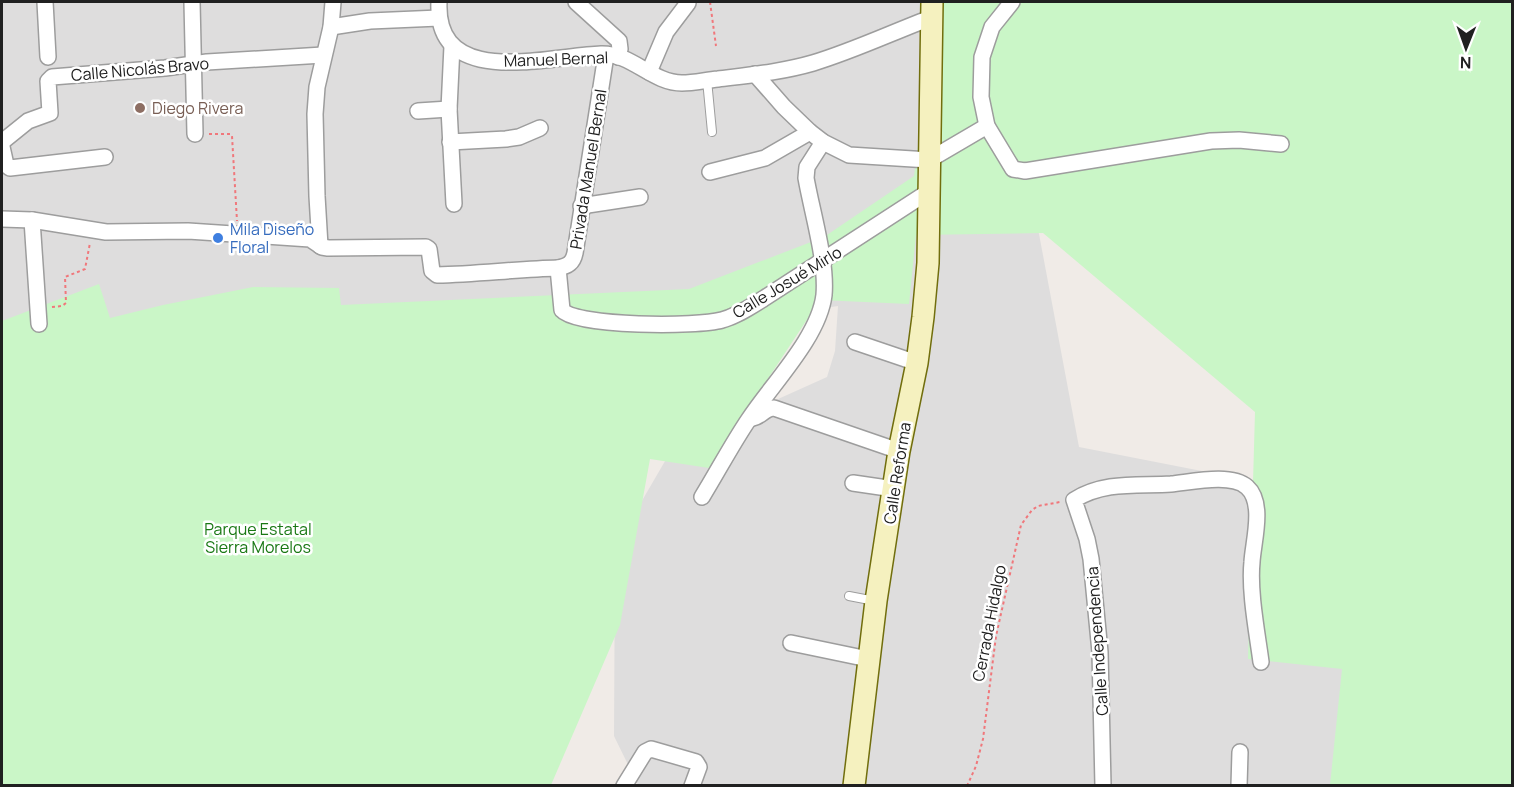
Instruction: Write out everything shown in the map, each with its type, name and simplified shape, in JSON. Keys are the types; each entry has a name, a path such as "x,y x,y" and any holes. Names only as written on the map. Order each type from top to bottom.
{"street":[{"path":"45,2 48,57"},
{"path":"192,2 195,134"},
{"path":"320,246 315,114 317,87 331,27 333,2"},
{"path":"439,2 441,28 452,46 449,109 454,204"},
{"path":"576,2 620,41 620,50 612,56"},
{"path":"1012,2 992,27 982,57 981,97 987,126 1009,164 1019,171 1211,141 1239,140 1281,144"},
{"path":"649,72 666,32 688,3"},
{"name":"Manuel Bernal","path":"452,46 464,55 480,59 520,62 612,56 665,80 674,82 706,80 755,74 814,62 932,9"},
{"name":"Calle Reforma","path":"854,786 876,601 899,451 917,363 928,263 932,9"},
{"path":"331,27 369,21 439,18"},
{"name":"Calle Nicolás Bravo","path":"2,142 28,121 50,113 48,81 52,77 193,64 323,56"},
{"name":"Privada Manuel Bernal","path":"562,310 558,268 573,260 597,121 612,56"},
{"path":"755,74 810,132 823,142 849,155 929,160 987,126"},
{"path":"418,111 449,109"},
{"path":"450,142 506,139 540,128"},
{"path":"710,172 765,158 810,132"},
{"path":"702,497 749,418 790,363 814,326 821,310 824,296 823,261 806,178 807,167 823,142"},
{"path":"2,147 6,165 10,168 105,157"},
{"name":"Calle Josué Mirlo","path":"562,310 571,316 605,321 680,325 722,320 741,312 928,192"},
{"path":"581,206 640,197"},
{"path":"2,219 32,220 92,231 188,231 310,239 328,248 426,247 429,249 432,271 437,275 558,268"},
{"path":"32,220 38,317"},
{"path":"855,342 917,363"},
{"path":"749,418 774,408 899,451"},
{"path":"1074,500 1095,489 1134,484 1228,480 1247,487 1253,494 1257,516 1251,582 1261,662"},
{"path":"853,483 894,489"},
{"name":"Calle Independencia","path":"1074,500 1087,539 1100,652 1102,786"},
{"path":"791,643 868,659"},
{"path":"624,786 648,749 696,762 699,767 692,786"},
{"path":"1239,786 1240,752"}],"lane":[{"path":"706,80 712,132"},
{"path":"849,596 876,601"}],"path":[{"path":"710,2 716,46"},
{"path":"195,134 231,135 238,234"},
{"path":"38,317 64,305 66,301 63,280 66,276 83,271 86,267 92,231"},
{"name":"Cerrada Hidalgo","path":"967,786 976,766 983,739 996,636 1021,525 1025,517 1038,506 1074,500"}],"shaded area":[{"path":"2,2 958,2 1033,202 1079,447 1288,488 1387,785 638,785 614,736 615,547 689,420 756,409 827,377 835,351 838,306 618,339 2,355"}],"green space":[{"name":"Parque Estatal Sierra Morelos","path":"922,2 1512,2 1512,785 1330,785 1342,669 1248,659 1255,412 1043,233 916,235 909,304 820,300 709,468 650,459 620,625 551,785 2,785 2,321 99,284 110,318 253,287 339,288 341,305 689,289 824,237 914,176 922,116"}],"place":[{"name":"Diego Rivera","path":"140,108"},
{"name":"Mila Diseño Floral","path":"218,238"}]}
